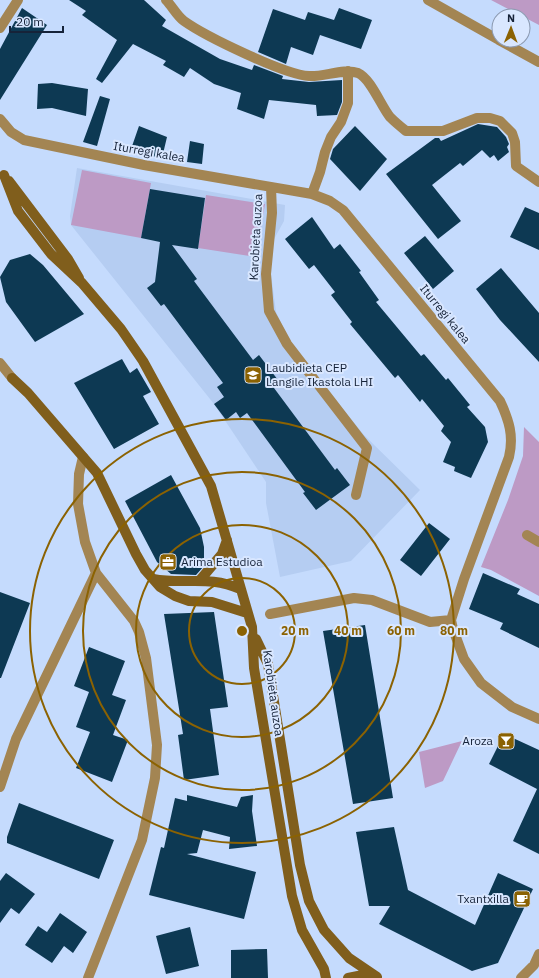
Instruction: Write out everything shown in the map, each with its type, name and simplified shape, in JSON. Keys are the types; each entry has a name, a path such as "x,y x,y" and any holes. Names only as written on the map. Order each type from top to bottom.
{"main road":[{"path":"2,172 68,259 82,283 121,329 147,368 211,486 254,635"},
{"path":"12,378 28,393 97,473 136,554 160,587 175,596 189,601 224,605 247,613"},
{"path":"200,580 222,554 227,540"},
{"path":"153,579 170,582 191,582 200,580 221,582 240,589"},
{"name":"Karobieta auzoa","path":"254,635 268,664 300,865 309,901 324,930 349,958 378,978"},
{"name":"Karobieta auzoa","path":"254,635 254,668 292,896 302,930 324,969 326,978"},
{"path":"348,978 363,975 378,978"}],"street":[{"path":"0,28 18,0"},
{"path":"166,0 183,20 213,38 281,69 308,76 348,71 359,73 368,83 391,118 406,131 443,132 477,118 490,118 500,121 512,133 515,142 516,166 539,182"},
{"path":"428,0 491,35"},
{"path":"514,48 539,62"},
{"path":"312,194 331,137 341,122 348,103 348,71"},
{"name":"Iturregi kalea","path":"0,119 11,132 24,140 144,165 312,194 343,210 500,401 507,415 511,432 509,457 464,579 452,620"},
{"name":"Karobieta auzoa","path":"272,187 272,214 266,274 269,311 287,344 367,448 356,495"},
{"path":"0,363 12,378"},
{"path":"83,457 79,474 78,504 85,542 96,573 134,621 139,632 146,658 156,745 155,778 142,840 88,978"},
{"path":"527,535 539,542"},
{"path":"0,788 16,739 96,573"},
{"path":"270,614 354,598 372,600 430,622 452,620 453,629 464,659 481,683 512,707 539,719"},
{"path":"521,978 534,965 539,954"}],"shaded area":[{"path":"491,0 539,0 539,25 531,21 531,8 506,8"},
{"name":"Laubidieta CEP Langile Ikastola LHI","path":"77,168 285,205 284,221 273,241 270,267 276,312 292,346 364,435 420,490 351,561 280,577 266,503 266,482 214,404 71,225 70,216"},
{"path":"82,170 151,183 141,238 71,225"},
{"path":"206,195 265,204 256,257 198,248"},
{"path":"524,427 539,442 539,596 491,570 481,567 508,500 523,456"},
{"path":"462,741 443,781 425,788 419,752"}],"building":[{"path":"69,0 144,0 166,20 162,26 220,59 252,70 254,65 283,76 282,79 309,82 342,80 342,102 337,115 317,116 316,105 269,100 264,119 237,109 241,93 214,84 190,68 184,77 163,65 166,61 133,44 102,83 96,79 117,40 82,15 86,11"},
{"path":"22,8 47,25 0,100 0,49"},
{"path":"339,8 372,20 361,49 320,35 313,55 291,47 286,64 258,52 273,9 305,20 308,12 334,20"},
{"path":"52,83 88,89 86,116 52,108 37,109 38,84"},
{"path":"100,96 110,99 97,146 83,142"},
{"path":"478,124 497,127 506,137 509,144 507,147 509,152 498,161 494,155 490,158 482,150 463,166 460,163 432,185 461,221 438,239 386,174 435,138 439,138 441,141"},
{"path":"139,126 167,137 162,158 130,152"},
{"path":"355,126 387,159 360,191 330,159 333,149"},
{"path":"190,141 204,144 202,164 187,162"},
{"path":"150,189 205,198 198,249 172,245 197,279 194,281 253,360 259,355 281,384 274,388 335,470 337,468 350,485 316,510 303,493 305,492 247,413 240,418 236,412 226,420 214,404 224,397 217,387 223,383 164,304 161,306 147,288 155,282 160,242 141,238"},
{"path":"525,207 539,213 539,250 510,237"},
{"path":"312,217 334,249 340,244 361,271 359,272 379,300 376,302 421,356 424,354 446,380 448,378 470,405 467,407 485,427 488,442 471,478 454,471 455,467 443,462 451,442 441,431 444,426 422,399 420,402 398,375 395,378 350,324 352,322 331,295 335,292 314,265 309,269 285,239"},
{"path":"425,236 454,271 433,289 404,253"},
{"path":"30,254 43,265 84,314 35,342 6,302 0,277 10,260"},
{"path":"501,268 539,313 539,362 500,320 476,289"},
{"path":"122,359 130,373 137,368 151,392 143,396 159,424 114,449 74,383"},
{"path":"171,475 200,528 204,547 204,566 196,575 171,574 157,562 125,501"},
{"path":"429,523 450,539 421,576 400,560"},
{"path":"483,573 520,589 517,594 539,604 539,648 500,629 503,623 469,609"},
{"path":"0,592 30,603 1,678 0,678"},
{"path":"214,612 228,707 210,709 219,775 184,780 178,735 183,734 164,614"},
{"path":"365,625 393,798 353,804 323,631"},
{"path":"89,647 125,661 112,695 126,700 113,735 128,740 112,782 76,768 90,732 76,727 89,692 74,686"},
{"path":"504,734 539,750 539,854 513,841 537,789 489,764"},
{"path":"187,795 237,807 241,797 253,795 252,811 257,846 229,849 230,837 203,830 197,853 187,854 256,872 244,919 149,895 161,847 164,848 175,798 187,801"},
{"path":"19,803 114,840 99,879 7,843 7,837"},
{"path":"394,827 408,890 475,925 498,873 533,889 498,963 472,971 379,924 390,906 369,906 356,832"},
{"path":"6,873 35,894 19,914 11,908 0,923 0,881"},
{"path":"60,913 87,932 73,953 64,946 52,963 25,945 38,926 47,932"},
{"path":"190,927 199,966 166,974 156,936"},
{"path":"267,949 268,978 231,978 231,950"}],"place":[{"name":"Laubidieta CEP Langile Ikastola LHI","path":"253,375"},
{"name":"Arima Estudioa","path":"168,562"},
{"name":"Aroza","path":"506,741"},
{"name":"Txantxilla","path":"522,899"}]}
